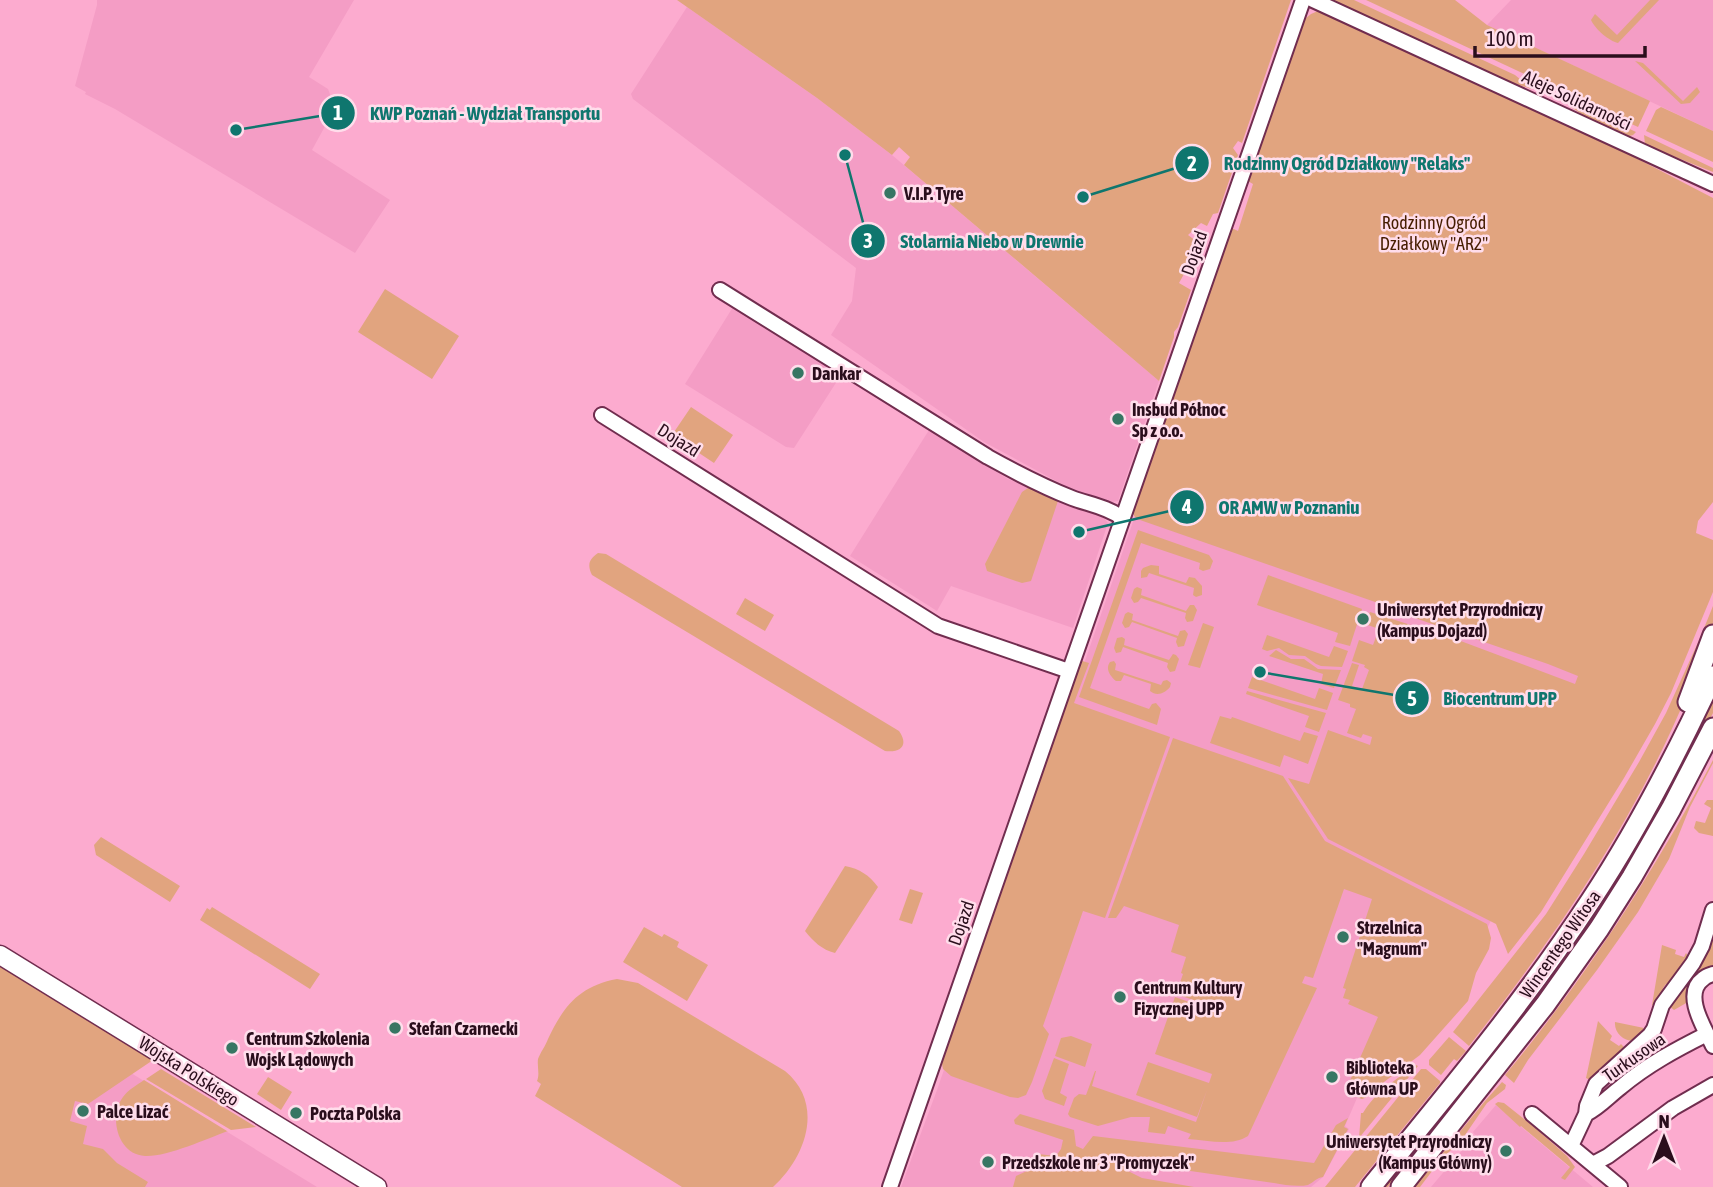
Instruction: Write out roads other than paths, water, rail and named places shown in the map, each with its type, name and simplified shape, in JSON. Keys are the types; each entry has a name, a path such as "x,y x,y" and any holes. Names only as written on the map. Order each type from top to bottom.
{"main road":[{"path":"1636,825 1713,635"},
{"name":"Wincentego Witosa","path":"1371,1187 1496,1033 1592,898 1675,754 1713,676"},
{"name":"Wincentego Witosa","path":"1403,1187 1545,1005 1599,929 1671,809 1713,729"}],"street":[{"name":"Dojazd","path":"890,1187 1303,0"},
{"name":"Aleje Solidarności","path":"1313,0 1712,184"},
{"path":"720,290 1025,478 1116,513 1122,518"},
{"name":"Dojazd","path":"602,415 938,626 1069,671"},
{"name":"Turkusowa","path":"1571,1146 1596,1084 1650,1035 1662,1005 1702,947 1713,911"},
{"name":"Wojska Polskiego","path":"0,956 377,1187"},
{"name":"Turkusowa","path":"1586,1114 1597,1109 1622,1086 1659,1059 1710,1040 1695,1008 1694,998 1697,985 1702,979 1713,974"},
{"path":"1593,1164 1673,1108 1713,1085"},
{"path":"1532,1114 1620,1187"}],"place":[{"name":"KWP Poznań - Wydział Transportu","path":"236,130"},
{"name":"Stolarnia Niebo w Drewnie","path":"845,155"},
{"name":"V.I.P. Tyre","path":"890,193"},
{"name":"Rodzinny Ogród Działkowy \"Relaks\"","path":"1083,197"},
{"name":"Dankar","path":"798,373"},
{"name":"Insbud Północ Sp z o.o.","path":"1118,419"},
{"name":"OR AMW w Poznaniu","path":"1079,532"},
{"name":"Uniwersytet Przyrodniczy (Kampus Dojazd)","path":"1363,619"},
{"name":"Biocentrum UPP","path":"1260,672"},
{"name":"Strzelnica \"Magnum\"","path":"1343,937"},
{"name":"Centrum Kultury Fizycznej UPP","path":"1120,997"},
{"name":"Stefan Czarnecki","path":"395,1028"},
{"name":"Centrum Szkolenia Wojsk Lądowych","path":"232,1048"},
{"name":"Biblioteka Główna UP","path":"1332,1077"},
{"name":"Palce Lizać","path":"83,1111"},
{"name":"Poczta Polska","path":"296,1113"},
{"name":"Uniwersytet Przyrodniczy (Kampus Główny)","path":"1506,1151"},
{"name":"Przedszkole nr 3 \"Promyczek\"","path":"988,1162"}],"park label":[{"name":"Rodzinny Ogród Działkowy \"AR2\"","path":"1434,232"}]}
